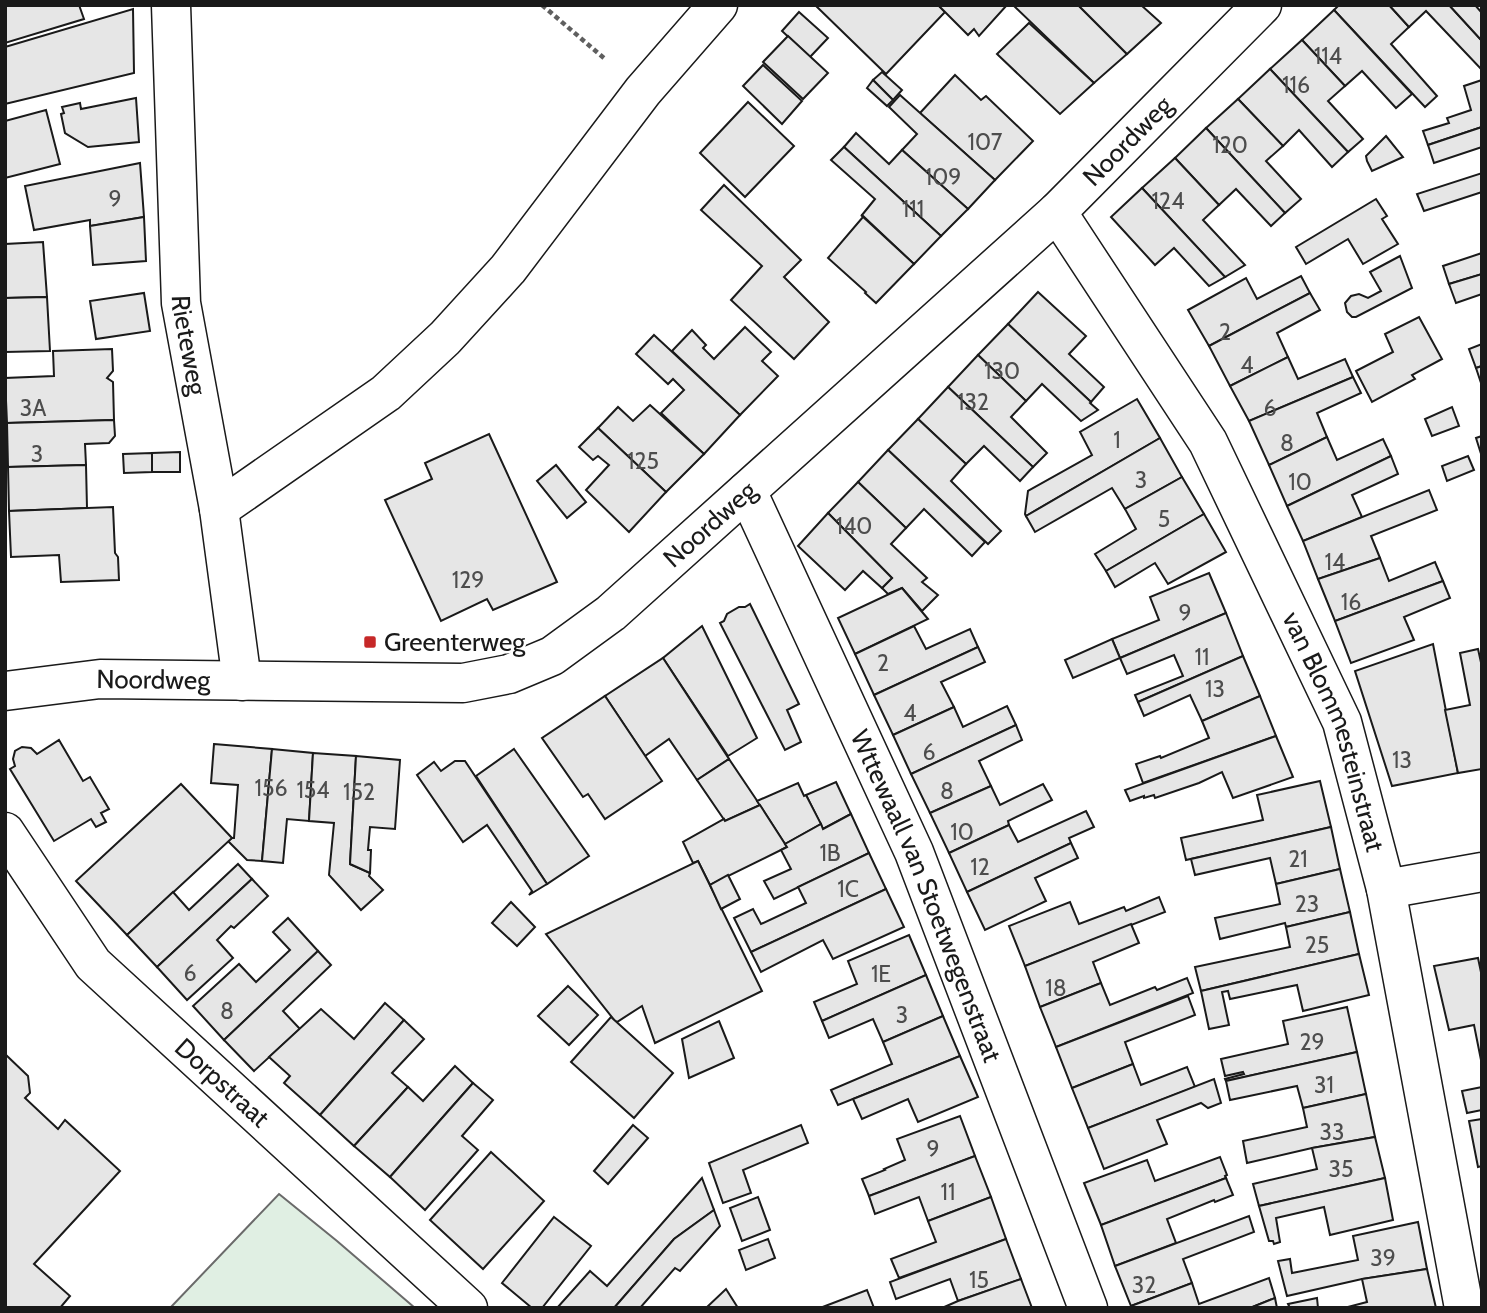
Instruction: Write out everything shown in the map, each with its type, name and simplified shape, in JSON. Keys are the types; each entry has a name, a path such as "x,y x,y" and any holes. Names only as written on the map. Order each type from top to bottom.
{"street":[{"name":"Rieteweg","path":"171,5 181,303 219,509 242,681"},
{"path":"219,509 386,393 445,338 508,269 643,91 718,5"},
{"name":"Noordweg","path":"5,691 100,679 463,683 509,674 552,656 611,613 1058,212 1262,5"},
{"name":"van Blommesteinstraat","path":"1058,212 1208,442 1342,722 1386,890 1464,1308"},
{"name":"Wttewaall van Stoetwegenstraat","path":"747,491 914,852 1088,1308"},
{"name":"Dorpstraat","path":"5,832 93,964 468,1308"},
{"path":"1386,890 1482,872"}],"path":[{"path":"542,5 643,91"}],"green space":[{"path":"279,1194 337,1241 415,1308 170,1308"}],"building":[{"path":"5,5 79,5 84,19 5,43"},
{"path":"815,5 938,5 945,12 886,74"},
{"path":"938,5 1007,5 979,36 974,29 968,35"},
{"path":"1013,5 1078,5 1127,54 1094,83"},
{"path":"1078,5 1141,5 1161,23 1127,54"},
{"path":"1339,5 1389,5 1409,27 1391,44 1437,96 1425,107 1334,10"},
{"path":"1389,5 1449,5 1482,41 1482,70 1426,11 1409,27"},
{"path":"1449,5 1475,5 1482,13 1482,41"},
{"path":"133,9 134,73 5,104 5,47"},
{"path":"1334,10 1412,94 1396,108 1362,71 1345,86 1302,40"},
{"path":"799,12 828,38 810,57 782,31"},
{"path":"1029,23 1094,83 1060,114 997,54"},
{"path":"788,36 828,73 803,99 763,62"},
{"path":"1302,40 1345,86 1328,101 1363,139 1348,152 1270,69"},
{"path":"763,65 802,101 782,124 743,86"},
{"path":"1270,69 1348,152 1332,167 1299,130 1283,146 1238,99"},
{"path":"882,72 902,90 893,100 873,80"},
{"path":"955,75 981,100 986,96 1033,141 995,180 920,113"},
{"path":"873,80 893,100 887,106 867,88"},
{"path":"1482,80 1482,127 1428,145 1423,131 1449,123 1447,118 1471,110 1464,86"},
{"path":"900,95 995,180 968,209 902,150 917,134 889,107"},
{"path":"136,98 139,142 88,147 65,133 62,107 80,103 81,109"},
{"path":"1238,99 1283,146 1266,161 1301,199 1285,213 1206,128"},
{"path":"748,102 794,146 745,197 700,153"},
{"path":"46,110 60,164 5,178 5,121"},
{"path":"1482,127 1482,147 1434,163 1428,145"},
{"path":"1206,128 1285,213 1271,226 1236,189 1219,205 1175,158"},
{"path":"856,133 889,164 902,150 968,209 941,236 844,147"},
{"path":"1386,136 1403,157 1372,171 1366,156"},
{"path":"844,147 941,236 914,264 862,215 875,199 831,160"},
{"path":"1175,158 1219,205 1203,220 1245,265 1225,277 1142,188"},
{"path":"140,163 144,217 90,226 90,220 34,230 25,186"},
{"path":"1482,173 1482,192 1424,211 1417,194"},
{"path":"724,185 801,260 784,277 829,322 794,359 731,300 762,266 701,210"},
{"path":"1142,188 1225,277 1209,286 1174,248 1155,265 1111,217"},
{"path":"1376,199 1387,216 1382,219 1398,244 1363,264 1348,239 1306,264 1296,247"},
{"path":"861,215 914,264 876,303 828,258 863,217"},
{"path":"144,217 146,261 93,265 90,226"},
{"path":"43,242 47,297 5,298 5,244"},
{"path":"1482,253 1482,274 1449,284 1443,266"},
{"path":"1400,256 1412,288 1352,317 1347,312 1345,303 1351,296 1359,294 1368,298 1381,291 1370,272"},
{"path":"1482,274 1482,294 1456,303 1449,284"},
{"path":"1301,276 1310,293 1209,346 1188,310 1246,278 1257,299"},
{"path":"1038,292 1086,336 1069,354 1104,387 1091,402 1008,324"},
{"path":"144,293 150,331 96,339 90,301"},
{"path":"1310,293 1320,310 1277,333 1288,357 1230,386 1209,346"},
{"path":"47,297 50,351 5,352 5,298"},
{"path":"1419,317 1442,359 1412,375 1415,379 1372,402 1356,371 1393,352 1385,334"},
{"path":"1008,324 1098,410 1081,421 1042,384 1026,401 978,355"},
{"path":"745,327 771,352 762,361 778,376 740,415 672,351 692,330 706,345 703,348 714,359"},
{"path":"654,335 740,415 704,454 661,413 684,390 673,379 668,384 636,354"},
{"path":"1482,344 1482,366 1476,368 1469,349"},
{"path":"112,349 113,371 107,378 113,382 114,420 7,423 5,378 54,376 53,351"},
{"path":"978,355 1026,401 1011,417 1047,453 1033,467 948,387"},
{"path":"1288,357 1298,379 1345,359 1353,377 1249,421 1230,386"},
{"path":"1482,366 1482,386 1476,368"},
{"path":"1353,377 1361,393 1317,413 1327,437 1269,465 1249,421"},
{"path":"948,387 1033,467 1020,481 984,446 966,464 918,419"},
{"path":"1137,399 1160,438 1026,516 1028,491 1092,455 1080,432"},
{"path":"650,405 704,454 666,492 598,428 618,407 633,421"},
{"path":"1452,407 1459,426 1432,436 1425,419"},
{"path":"918,419 966,464 951,481 1001,531 988,544 888,450"},
{"path":"114,420 115,436 109,443 85,444 86,465 8,467 7,423"},
{"path":"598,428 666,492 629,532 586,490 609,465 598,456 593,460 579,447"},
{"path":"489,434 557,582 493,610 487,599 441,621 385,500 432,479 425,463"},
{"path":"1482,436 1482,457 1476,438"},
{"path":"1327,437 1337,460 1383,439 1391,456 1287,506 1269,465"},
{"path":"1160,438 1182,477 1125,509 1112,488 1035,532 1026,516"},
{"path":"888,450 985,542 972,556 924,509 906,528 858,482"},
{"path":"180,452 180,472 152,472 152,453"},
{"path":"152,453 152,472 124,473 123,454"},
{"path":"1391,456 1398,474 1352,495 1362,517 1303,541 1287,506"},
{"path":"1468,456 1474,470 1447,481 1442,466"},
{"path":"86,465 87,508 9,511 8,467"},
{"path":"556,465 586,502 567,518 537,481"},
{"path":"1182,477 1204,514 1106,571 1095,554 1136,529 1125,509"},
{"path":"858,482 906,528 891,544 927,578 922,582 938,595 922,611 902,588 888,594 882,588 892,578 828,513"},
{"path":"1429,490 1437,510 1371,536 1380,558 1318,579 1303,541"},
{"path":"113,507 119,580 61,582 59,555 11,557 9,511"},
{"path":"828,513 892,578 882,588 863,571 845,590 798,546"},
{"path":"1204,514 1226,552 1168,584 1155,563 1115,587 1106,571"},
{"path":"1380,558 1389,581 1435,562 1443,581 1335,621 1318,579"},
{"path":"1209,573 1226,613 1120,658 1112,639 1159,620 1150,597"},
{"path":"1443,581 1450,598 1404,617 1414,640 1351,663 1335,621"},
{"path":"902,588 928,619 855,654 838,618"},
{"path":"750,604 799,704 787,710 801,742 785,750 720,623 727,614"},
{"path":"1226,613 1243,656 1138,702 1135,695 1183,676 1174,655 1127,674 1120,658"},
{"path":"702,626 757,738 728,756 663,658"},
{"path":"914,626 926,649 970,629 978,647 874,695 855,654"},
{"path":"1112,639 1120,658 1073,678 1065,660"},
{"path":"1433,644 1458,773 1392,786 1355,671"},
{"path":"978,647 985,662 941,682 954,707 893,735 874,695"},
{"path":"1478,649 1482,667 1482,769 1458,773 1445,710 1470,705 1460,653"},
{"path":"1243,656 1260,696 1202,721 1190,695 1144,716 1138,702"},
{"path":"663,658 729,759 697,780 669,739 645,756 605,696"},
{"path":"605,696 662,781 605,819 588,794 583,797 542,738"},
{"path":"1260,696 1276,736 1143,783 1136,764 1160,756 1161,758 1209,738 1202,721"},
{"path":"1007,706 1016,725 911,774 893,735 954,707 963,727"},
{"path":"1016,725 1022,740 979,761 991,786 930,813 911,774"},
{"path":"1276,736 1293,777 1233,798 1222,772 1155,798 1154,795 1144,796 1130,801 1125,790"},
{"path":"59,740 83,781 90,777 109,809 101,813 106,822 96,827 91,819 54,841 10,769 15,766 15,751 22,747 31,748 37,754"},
{"path":"214,744 272,749 262,861 247,860 228,841 234,838 238,785 211,783"},
{"path":"272,749 313,753 309,821 287,819 283,863 262,861"},
{"path":"514,749 589,856 547,884 476,776"},
{"path":"313,753 356,756 350,864 370,873 369,876 383,890 361,910 329,875 334,823 309,821"},
{"path":"356,756 400,760 395,829 370,827 370,873 350,864"},
{"path":"729,759 760,805 725,821 697,780"},
{"path":"455,761 465,761 547,884 529,895 532,891 487,825 463,842 417,775 434,762 441,771"},
{"path":"1320,781 1331,827 1186,860 1181,838 1263,820 1257,795"},
{"path":"836,782 851,814 823,829 806,795"},
{"path":"798,783 821,824 785,844 757,801"},
{"path":"181,784 232,838 127,935 76,881"},
{"path":"1043,784 1052,800 1008,821 1009,825 949,853 930,813 991,786 1000,805"},
{"path":"760,805 787,847 710,885 698,861 693,863 683,842 724,819 725,821"},
{"path":"1086,811 1094,827 1069,838 1071,843 967,892 949,853 1009,825 1018,842"},
{"path":"851,814 869,853 774,899 764,881 791,869 781,850 787,847 785,844 821,824 823,829"},
{"path":"1331,827 1340,869 1276,884 1270,858 1195,875 1191,859"},
{"path":"1071,843 1078,858 1035,878 1046,901 985,930 967,892"},
{"path":"869,853 886,889 751,952 734,918 753,909 761,924 806,903 798,887"},
{"path":"698,861 762,991 655,1043 642,1006 615,1021 546,934"},
{"path":"238,864 252,879 157,967 127,935 173,892 189,910"},
{"path":"1340,869 1350,912 1286,927 1285,923 1220,939 1215,918 1280,904 1276,884"},
{"path":"728,875 740,899 721,909 710,885"},
{"path":"252,879 268,896 217,940 233,958 187,1000 157,967"},
{"path":"886,889 904,927 833,959 823,940 761,972 751,952"},
{"path":"1159,897 1165,912 1025,966 1009,926 1070,902 1079,924 1124,907 1126,911"},
{"path":"511,902 535,927 517,946 492,923"},
{"path":"1350,912 1359,954 1201,991 1195,967 1290,947 1286,927"},
{"path":"288,918 318,951 224,1040 193,1006 239,964 256,982 290,950 273,932"},
{"path":"1131,924 1139,943 1093,962 1101,983 1040,1007 1025,966"},
{"path":"909,935 926,975 822,1021 814,1002 857,984 848,961"},
{"path":"318,951 331,965 283,1011 300,1029 254,1071 224,1040"},
{"path":"1359,954 1369,995 1303,1011 1297,985 1230,999 1228,991 1222,992 1229,1025 1209,1029 1201,991"},
{"path":"1478,958 1482,977 1482,1065 1474,1025 1449,1030 1434,966"},
{"path":"926,975 943,1016 883,1042 873,1019 829,1038 822,1021"},
{"path":"1187,978 1193,993 1056,1047 1040,1007 1101,983 1110,1005"},
{"path":"568,986 598,1015 569,1045 538,1016"},
{"path":"1188,996 1195,1015 1125,1042 1133,1064 1072,1088 1056,1047"},
{"path":"385,1003 404,1020 320,1115 284,1083 290,1076 269,1057 321,1009 354,1039"},
{"path":"1347,1007 1357,1052 1226,1081 1225,1079 1244,1074 1225,1076 1221,1059 1288,1044 1283,1021"},
{"path":"943,1016 960,1056 838,1105 831,1090 892,1064 883,1042"},
{"path":"611,1017 673,1073 634,1118 571,1062"},
{"path":"404,1020 424,1039 392,1073 408,1087 354,1146 320,1115"},
{"path":"719,1021 734,1058 689,1078 682,1039"},
{"path":"1357,1052 1366,1094 1303,1108 1297,1086 1230,1100 1226,1081"},
{"path":"5,1054 28,1076 30,1093 25,1098 58,1129 65,1120 120,1171 34,1264 70,1296 60,1308 5,1308"},
{"path":"960,1056 978,1097 918,1122 908,1099 862,1119 853,1099"},
{"path":"1133,1064 1141,1085 1187,1067 1195,1087 1088,1128 1072,1088"},
{"path":"455,1066 473,1083 390,1177 354,1146 408,1087 423,1101"},
{"path":"1214,1079 1221,1103 1208,1108 1201,1103 1157,1120 1167,1144 1104,1169 1088,1128"},
{"path":"473,1083 493,1100 462,1136 478,1150 425,1210 390,1177"},
{"path":"1482,1087 1482,1110 1467,1113 1462,1091"},
{"path":"1366,1094 1375,1137 1247,1163 1243,1141 1307,1127 1303,1108"},
{"path":"960,1116 975,1156 869,1196 862,1179 905,1160 897,1139"},
{"path":"1482,1119 1482,1166 1478,1167 1469,1121"},
{"path":"633,1125 648,1138 608,1184 594,1171"},
{"path":"801,1125 808,1143 743,1170 751,1193 723,1203 709,1163"},
{"path":"1375,1137 1385,1178 1259,1206 1253,1184 1317,1169 1312,1148"},
{"path":"491,1152 544,1201 483,1269 430,1220"},
{"path":"975,1156 991,1197 928,1221 919,1197 875,1214 869,1196"},
{"path":"1220,1157 1226,1178 1101,1225 1084,1183 1147,1160 1155,1181"},
{"path":"702,1178 714,1210 674,1239 614,1308 557,1308 590,1271 607,1286"},
{"path":"1226,1178 1233,1195 1167,1219 1176,1243 1115,1266 1101,1225"},
{"path":"1385,1178 1393,1220 1330,1235 1324,1207 1276,1218 1280,1242 1274,1244 1269,1241 1259,1206"},
{"path":"758,1197 770,1230 742,1241 730,1208"},
{"path":"991,1197 1006,1239 899,1278 891,1259 936,1242 928,1221"},
{"path":"714,1210 720,1226 680,1271 675,1268 640,1308 614,1308 674,1239"},
{"path":"1249,1216 1254,1232 1183,1259 1192,1283 1131,1306 1115,1266"},
{"path":"554,1217 591,1246 542,1308 532,1308 502,1283"},
{"path":"1418,1222 1427,1269 1362,1279 1287,1296 1278,1261 1290,1259 1292,1273 1358,1260 1353,1236"},
{"path":"768,1239 775,1258 746,1270 739,1250"},
{"path":"1006,1239 1021,1279 958,1301 950,1279 896,1299 890,1282"},
{"path":"1427,1269 1436,1308 1344,1308 1367,1302 1362,1279"},
{"path":"1269,1278 1275,1298 1250,1308 1131,1308 1192,1283 1199,1304"},
{"path":"1021,1279 1032,1308 942,1308 958,1301"},
{"path":"726,1289 738,1308 706,1308"},
{"path":"867,1290 874,1308 820,1308"},
{"path":"1275,1298 1277,1308 1250,1308"},
{"path":"1317,1298 1318,1308 1290,1308 1288,1304"}],"place":[{"name":"Greenterweg","path":"370,642"}]}
